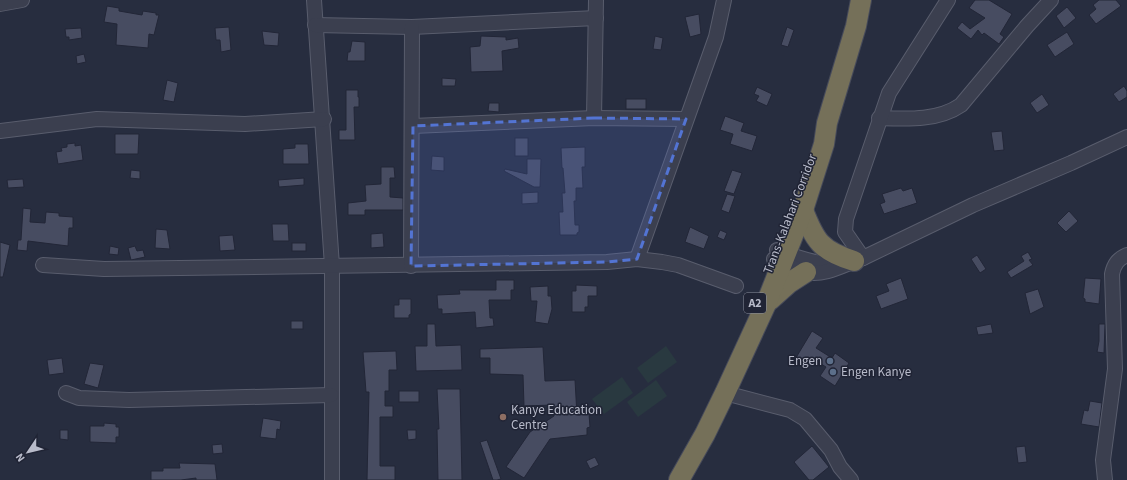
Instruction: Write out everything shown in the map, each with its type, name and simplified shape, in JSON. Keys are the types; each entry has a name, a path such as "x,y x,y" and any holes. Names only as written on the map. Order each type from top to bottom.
{"highway":[{"name":"Trans-Kalahari Corridor","path":"677,480 706,434 766,304 798,189 827,123 856,26 861,0"},
{"name":"Trans-Kalahari Corridor","path":"677,480 698,428 803,210 824,144 827,123"},
{"path":"803,210 811,232 818,243 829,252 854,261"},
{"path":"766,304 789,283 806,272"}],"street":[{"path":"0,4 22,0"},
{"path":"314,0 324,120 332,266 332,480"},
{"path":"594,118 596,0"},
{"path":"637,259 716,37 724,0"},
{"path":"854,261 845,232 846,219 879,118 889,93 948,0"},
{"path":"879,118 932,117 951,112 961,105 1017,37 1051,0"},
{"path":"315,25 412,27 596,18"},
{"path":"411,266 413,126 412,27"},
{"path":"413,126 594,118 686,119"},
{"path":"0,131 97,119 245,124 324,120"},
{"path":"780,256 806,272 818,273 854,261 973,205 1127,137"},
{"path":"1105,480 1103,460 1115,369 1112,274 1113,266 1118,260 1127,255"},
{"path":"780,256 826,265 854,261"},
{"path":"43,265 104,269 411,266 607,262 637,259 678,265 736,286"},
{"path":"66,392 79,398 130,400 331,395"},
{"path":"725,393 790,410 805,419 827,444 840,467 851,480"}],"highlighted area":[{"path":"594,118 686,119 637,259 607,262 411,266 413,126"}],"shaded area":[{"path":"666,346 677,362 648,383 637,368"},
{"path":"622,377 633,393 604,414 592,399"},
{"path":"656,380 667,396 638,417 627,402"}],"building":[{"path":"975,0 989,0 1012,14 1000,34 1004,37 999,44 984,33 982,35 978,30 971,39 957,28 962,22 970,29 985,18 969,8"},
{"path":"1099,0 1116,0 1121,6 1096,24 1089,15 1096,9 1093,5"},
{"path":"107,6 119,8 119,11 142,15 143,11 156,13 156,15 159,15 154,35 149,34 148,48 116,45 117,24 104,22"},
{"path":"1067,7 1076,18 1064,28 1056,16"},
{"path":"699,14 701,34 690,37 685,17"},
{"path":"229,27 231,50 221,52 220,40 216,40 215,28"},
{"path":"787,27 794,30 788,47 781,45"},
{"path":"81,28 82,38 69,40 69,37 66,37 65,29"},
{"path":"262,31 279,33 278,46 264,45"},
{"path":"1067,32 1074,44 1055,57 1047,45"},
{"path":"481,36 506,37 506,40 518,38 519,48 502,51 503,71 471,72 470,47 480,46"},
{"path":"655,36 663,38 661,50 653,49"},
{"path":"352,41 365,42 365,61 347,61 348,52 350,52"},
{"path":"84,54 86,62 77,64 76,56"},
{"path":"442,78 456,79 455,86 442,86"},
{"path":"167,80 178,83 174,102 163,100"},
{"path":"1124,86 1127,91 1127,97 1119,102 1113,94"},
{"path":"757,87 772,94 767,106 756,101 759,96 754,94"},
{"path":"346,90 358,90 359,107 354,107 355,140 339,140 339,130 346,130"},
{"path":"1042,94 1049,105 1037,113 1030,103"},
{"path":"626,99 646,99 646,109 626,109"},
{"path":"489,103 499,103 499,112 488,111"},
{"path":"725,116 744,123 741,131 757,136 752,151 730,144 733,134 720,130"},
{"path":"1002,131 1004,150 994,151 991,132"},
{"path":"115,134 139,134 138,154 115,154"},
{"path":"515,138 528,138 528,156 515,156"},
{"path":"75,143 75,146 81,145 83,160 58,164 56,152 62,151 61,148 67,147 67,144"},
{"path":"295,144 308,144 309,164 283,164 283,149 295,148"},
{"path":"585,147 585,167 582,167 583,188 576,188 576,201 574,201 575,225 579,225 579,232 577,235 560,235 559,212 563,212 562,193 565,193 561,148"},
{"path":"432,156 444,157 444,171 431,170"},
{"path":"527,159 541,159 540,187 534,187 504,171 505,169 527,174"},
{"path":"381,167 394,167 395,178 390,178 390,197 403,198 403,210 365,210 365,215 348,215 348,203 366,201 365,185 381,184"},
{"path":"131,170 140,171 140,179 130,178"},
{"path":"732,170 742,173 734,194 724,191"},
{"path":"304,178 304,185 279,187 278,180"},
{"path":"23,179 24,187 8,188 7,180"},
{"path":"901,188 903,191 912,188 917,203 884,214 880,204 885,202 882,194"},
{"path":"538,192 538,203 522,204 522,193"},
{"path":"727,194 735,196 729,213 721,210"},
{"path":"23,208 31,209 30,222 45,223 46,212 59,213 59,216 73,217 73,228 69,228 68,246 28,241 27,251 17,250 18,240 21,240"},
{"path":"1069,211 1078,221 1066,232 1057,223"},
{"path":"272,224 288,224 289,241 273,241"},
{"path":"690,227 709,236 704,249 685,242"},
{"path":"156,229 167,230 170,249 155,248"},
{"path":"720,230 727,233 724,240 717,237"},
{"path":"383,233 384,247 371,248 371,234"},
{"path":"233,235 235,250 220,251 219,236"},
{"path":"0,242 10,245 3,277 0,277"},
{"path":"292,243 306,243 306,251 292,251"},
{"path":"110,246 119,248 118,255 109,254"},
{"path":"135,246 137,251 143,250 145,257 131,260 128,248"},
{"path":"1028,252 1032,259 1029,260 1033,265 1011,278 1007,272 1024,261 1021,256"},
{"path":"977,255 986,269 980,273 971,259"},
{"path":"901,278 908,299 881,309 876,296 889,291 886,284"},
{"path":"1085,278 1101,279 1099,304 1085,302 1085,299 1083,298"},
{"path":"496,280 514,280 514,290 511,290 511,300 489,300 490,318 493,318 494,326 476,328 475,312 442,314 442,309 438,309 437,295 460,294 459,290 496,290"},
{"path":"576,285 597,286 597,296 588,296 588,307 585,307 585,312 572,312 572,291 576,291"},
{"path":"548,286 548,296 551,296 552,309 548,324 535,322 537,301 531,301 530,287"},
{"path":"1038,289 1044,307 1030,314 1025,293"},
{"path":"399,299 411,299 411,314 409,315 409,318 394,318 394,305 399,305"},
{"path":"291,321 303,321 303,329 291,329"},
{"path":"427,324 435,324 436,346 461,345 462,370 416,371 415,346 427,346"},
{"path":"991,324 993,333 978,335 976,327"},
{"path":"1099,324 1105,324 1104,353 1097,352 1099,341"},
{"path":"812,331 823,338 816,348 832,358 835,353 849,363 835,386 820,376 826,367 810,357 804,368 794,361"},
{"path":"543,347 545,381 575,380 577,415 589,414 590,427 587,428 587,435 550,439 524,478 506,467 530,432 554,416 553,405 524,406 523,375 490,374 490,358 480,358 480,349"},
{"path":"396,351 397,370 389,370 389,391 385,391 385,406 393,406 393,417 380,417 380,466 395,466 395,480 367,480 369,392 366,392 363,352"},
{"path":"62,358 64,373 49,375 47,360"},
{"path":"90,363 104,365 98,388 84,384"},
{"path":"437,389 460,389 462,480 438,480 437,429 439,429"},
{"path":"399,391 419,391 419,402 399,402"},
{"path":"1090,401 1102,403 1099,427 1081,424 1084,410 1088,411"},
{"path":"263,418 281,421 280,430 277,429 276,439 260,437"},
{"path":"104,423 116,424 116,427 119,427 119,437 116,437 116,443 90,442 90,426 104,426"},
{"path":"60,430 68,430 68,440 60,439"},
{"path":"407,430 416,430 416,439 408,440"},
{"path":"487,440 501,479 493,480 480,442"},
{"path":"222,444 223,453 213,454 212,445"},
{"path":"812,446 829,467 813,480 809,480 794,462"},
{"path":"1025,446 1027,462 1018,463 1016,447"},
{"path":"595,457 599,465 590,469 586,461"},
{"path":"179,463 215,464 217,480 196,480 196,478 181,480 151,480 151,471 163,471 163,468 180,468"}],"place":[{"name":"Engen","path":"830,361"},
{"name":"Engen Kanye","path":"833,372"},
{"name":"Kanye Education Centre","path":"503,417"}]}
